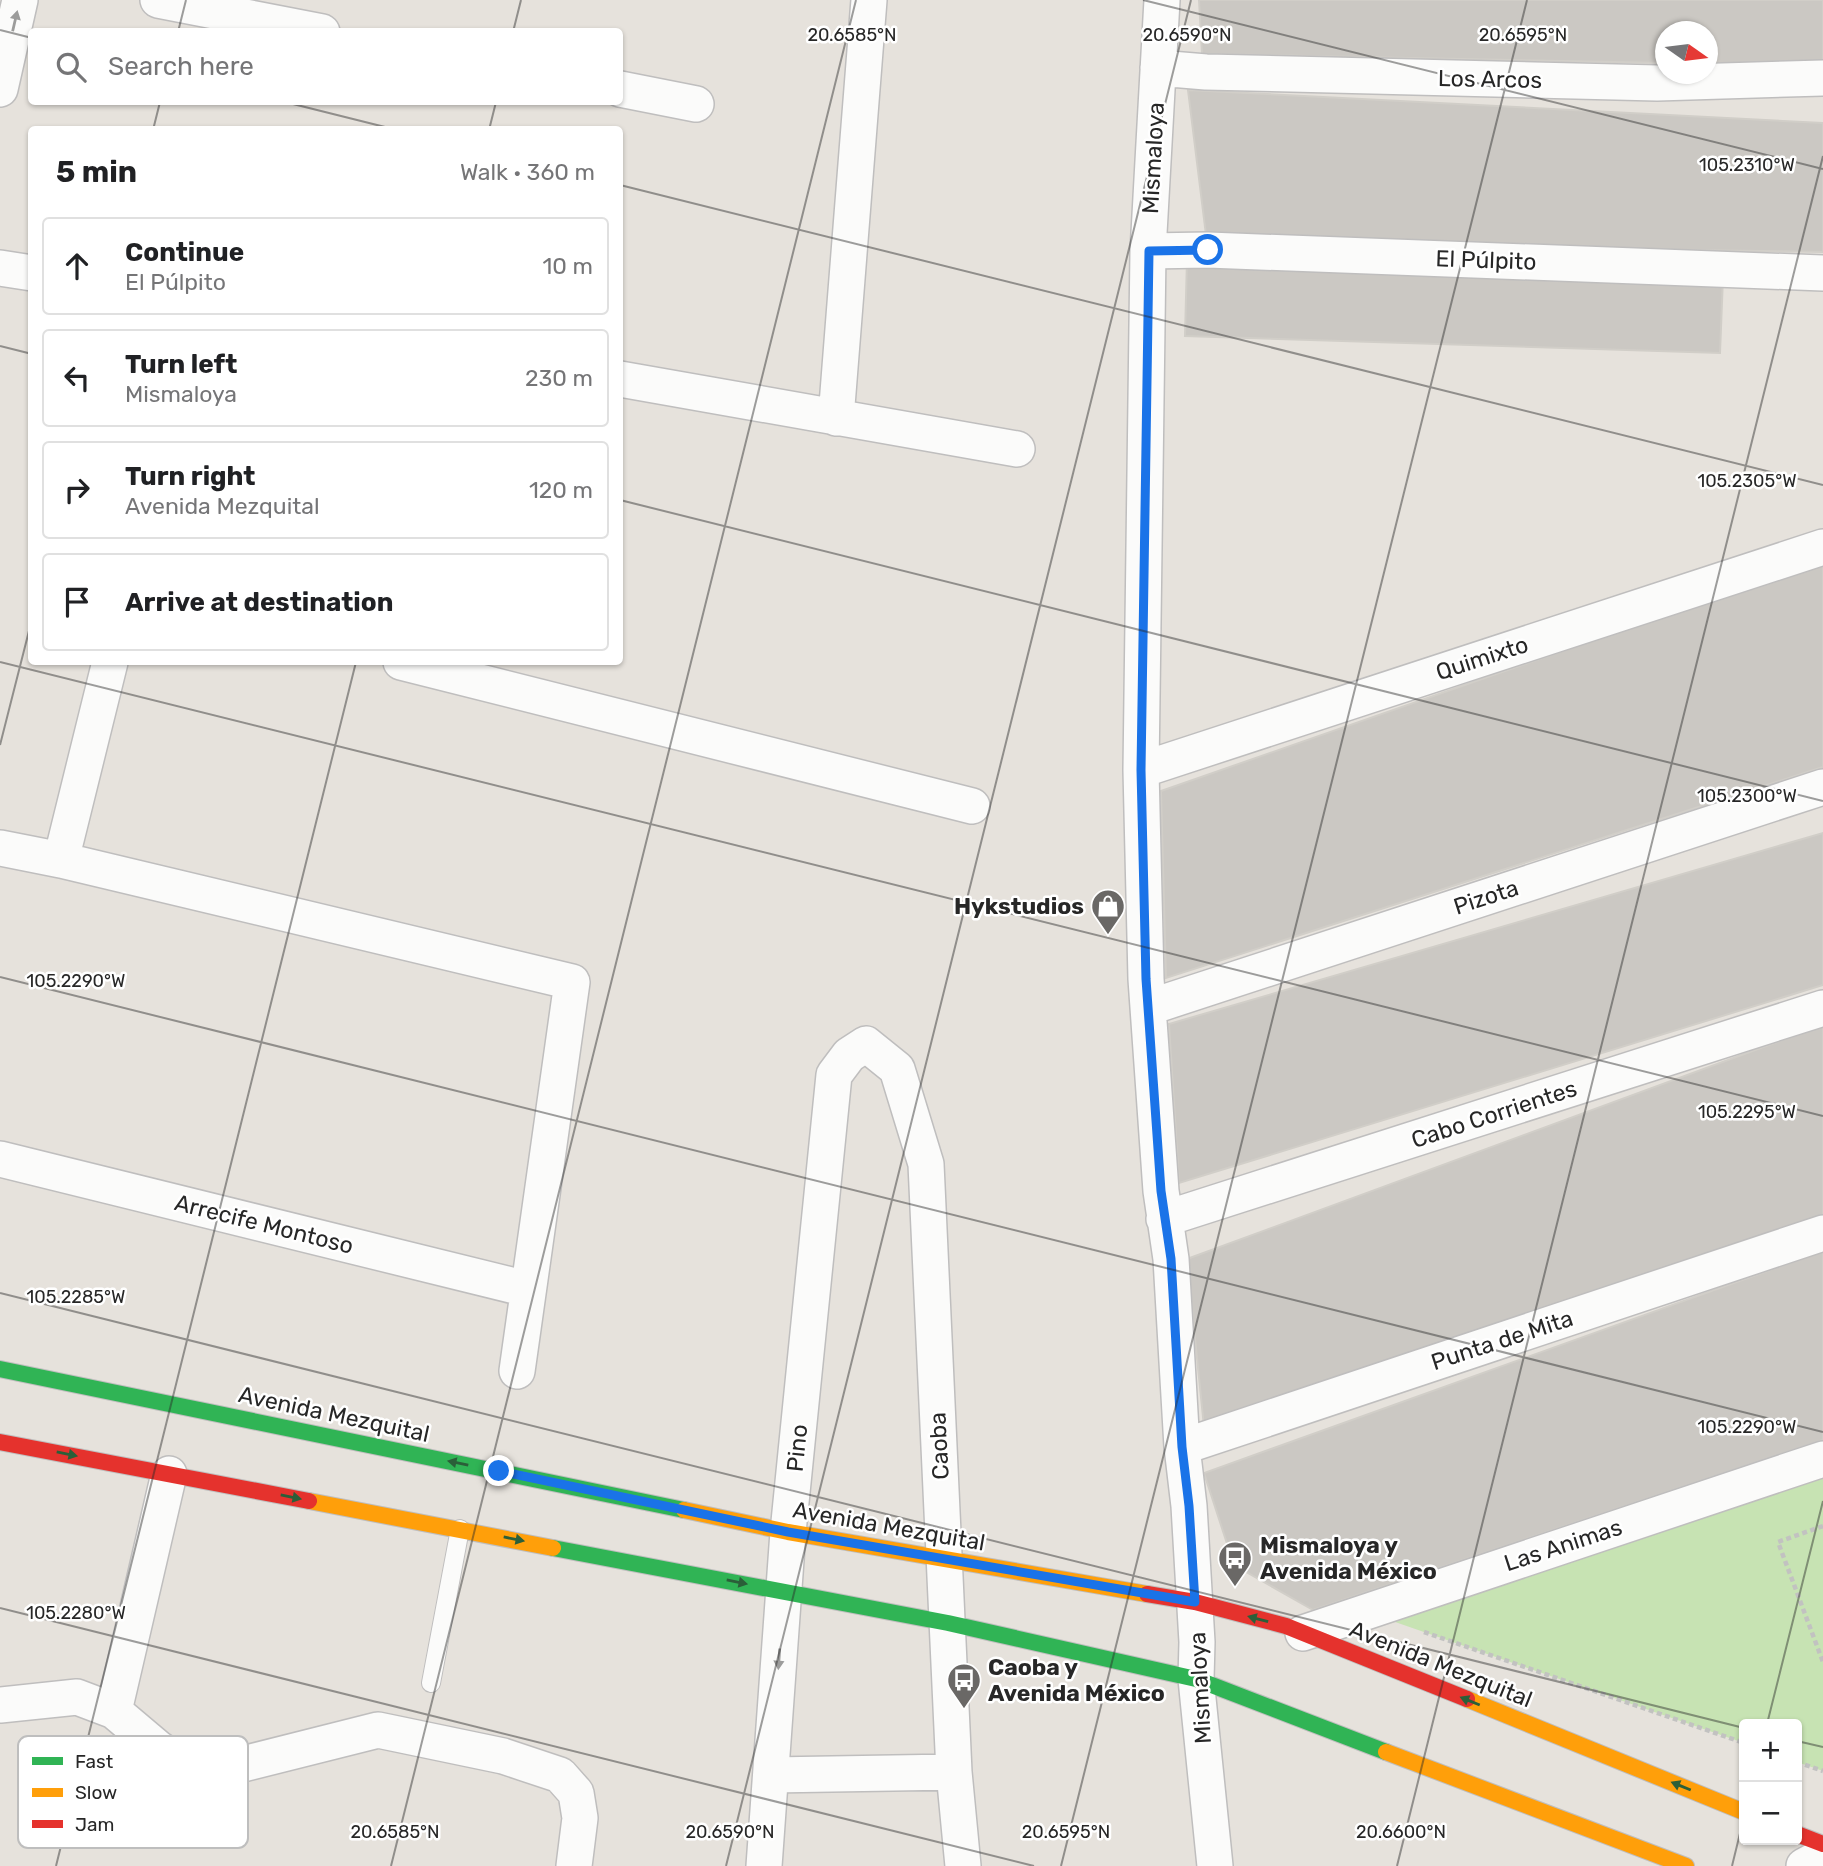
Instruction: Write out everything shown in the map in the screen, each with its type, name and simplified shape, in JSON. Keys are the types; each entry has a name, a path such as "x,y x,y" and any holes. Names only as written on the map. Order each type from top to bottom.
{"main road":[{"name":"Avenida Mezquital","path":"0,1369 788,1532 1195,1602 1286,1626 1739,1810"},
{"path":"0,1441 948,1623 1196,1679 1686,1866"},
{"path":"1802,1836 1823,1844"}],"street":[{"path":"0,89 20,0"},
{"path":"158,0 302,28"},
{"path":"836,418 869,0"},
{"name":"Mismaloya","path":"1162,0 1149,251 1141,770 1146,979 1164,1219 1171,1259 1182,1447 1189,1506 1195,1602 1196,1679 1215,1866"},
{"name":"Los Arcos","path":"1158,68 1206,72 1657,83 1823,78"},
{"path":"623,90 696,104"},
{"name":"El Púlpito","path":"1149,251 1208,250 1823,273"},
{"path":"0,268 28,272"},
{"path":"623,380 1017,449"},
{"name":"Quimixto","path":"1141,770 1823,547"},
{"path":"61,860 109,665"},
{"path":"413,665 972,806"},
{"name":"Pizota","path":"1150,1007 1823,787"},
{"path":"0,848 61,860 572,982 517,1371"},
{"name":"Cabo Corrientes","path":"1164,1219 1823,1008"},
{"name":"Pino","path":"764,1866 788,1532 834,1075 849,1055 866,1044"},
{"name":"Caoba","path":"866,1044 897,1069 926,1164 954,1772 962,1866"},
{"name":"Arrecife Montoso","path":"0,1158 527,1289"},
{"name":"Punta de Mita","path":"1182,1447 1823,1233"},
{"name":"Las Animas","path":"1303,1633 1823,1459"},
{"path":"114,1711 169,1474"},
{"path":"0,1705 77,1697 114,1711 144,1736"},
{"path":"248,1763 378,1730 515,1760 560,1776 576,1793 580,1818 574,1866"},
{"path":"771,1774 954,1772"},
{"path":"1804,1866 1823,1856"}],"lane":[{"path":"430,1683 460,1529"}],"path":[{"path":"1823,1526 1778,1542 1823,1662"},
{"path":"1415,1629 1739,1741"},
{"path":"1802,1764 1823,1771"}],"green space":[{"path":"1823,1466 1823,1771 1802,1764 1802,1719 1739,1719 1739,1741 1375,1615"}],"building":[{"path":"1199,0 1823,0 1823,65 1718,63 1718,21 1655,21 1655,63 1202,54"},
{"path":"1188,90 1823,123 1823,252 1207,243"},
{"path":"1187,259 1723,277 1720,353 1185,336"},
{"path":"1823,560 1823,767 1166,978 1161,791"},
{"path":"1823,833 1823,985 1179,1183 1169,1024"},
{"path":"1823,1025 1823,1216 1204,1427 1187,1259"},
{"path":"1823,1251 1823,1440 1313,1610 1234,1565 1204,1473"}],"traffic: fast":[{"path":"0,1369 684,1510"},
{"path":"553,1548 948,1623 1196,1679 1386,1752"}],"traffic: slow":[{"path":"309,1501 553,1548"},
{"path":"684,1510 788,1532 1147,1594"},
{"path":"1467,1699 1739,1810"},
{"path":"1386,1752 1686,1866"}],"traffic: jam":[{"path":"0,1442 309,1501"},
{"path":"1147,1594 1195,1602 1286,1626 1467,1699"},
{"path":"1802,1836 1823,1844"}],"place":[{"name":"Hykstudios","path":"1108,936"},
{"name":"Mismaloya y Avenida México","path":"1235,1588"},
{"name":"Caoba y Avenida México","path":"964,1710"}],"route":[{"path":"499,1471 788,1532 1195,1602 1182,1447 1171,1259 1161,1191 1146,979 1141,770 1149,251 1208,250"}]}
